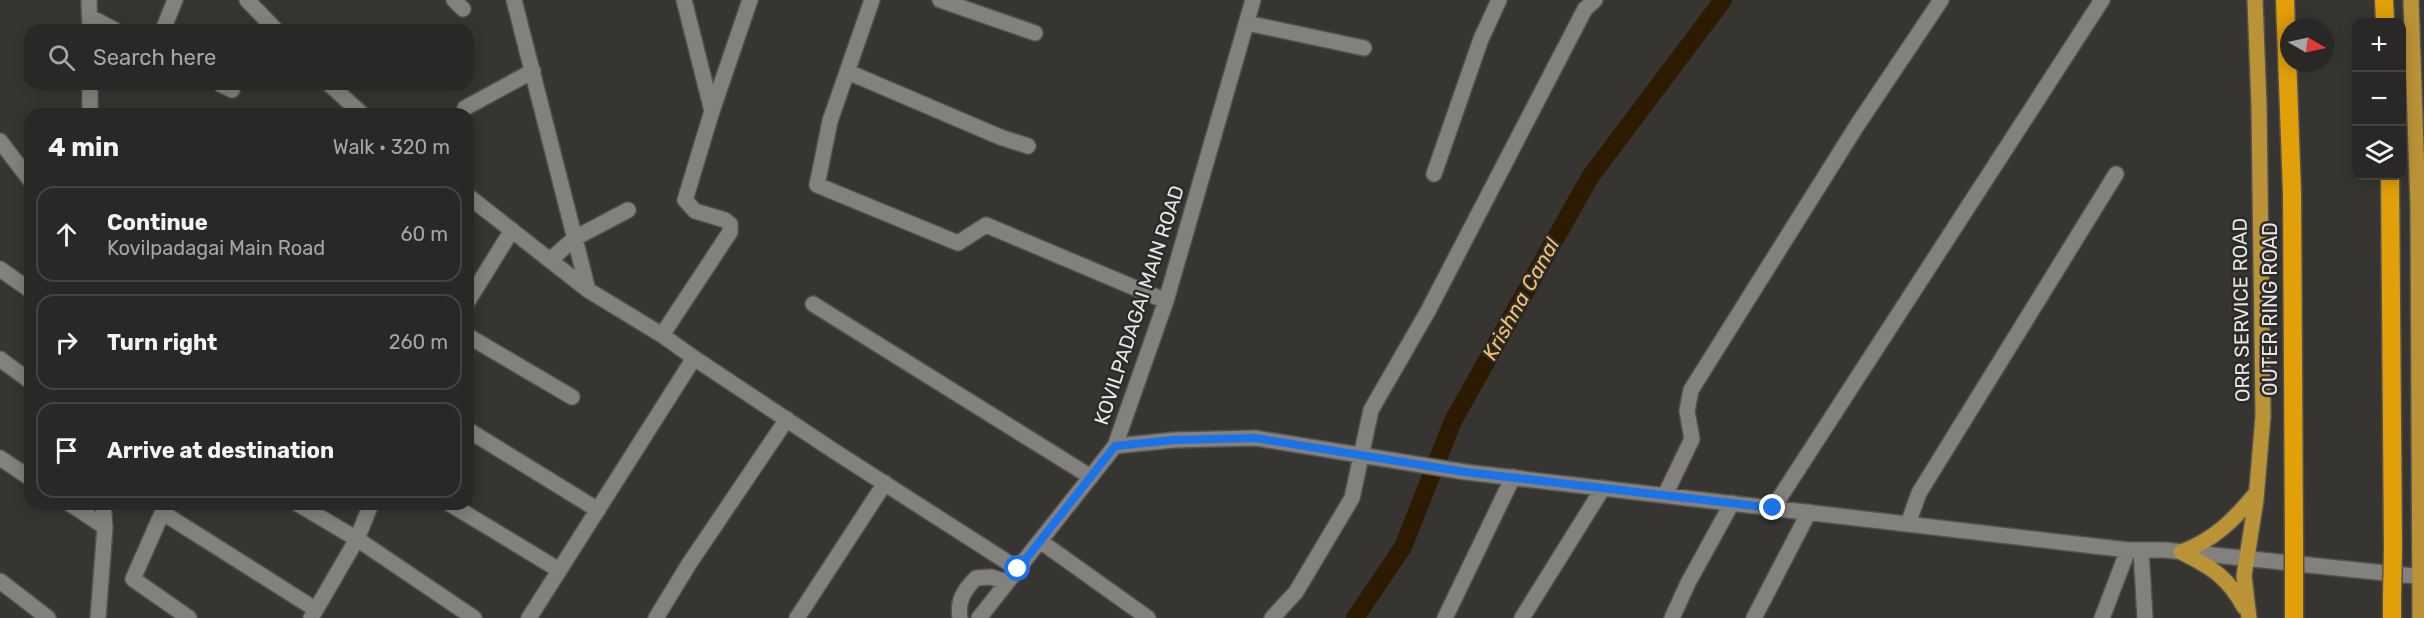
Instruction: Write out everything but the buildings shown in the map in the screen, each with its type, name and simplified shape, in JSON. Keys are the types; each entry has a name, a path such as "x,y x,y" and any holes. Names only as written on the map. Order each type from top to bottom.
{"highway":[{"name":"OUTER RING ROAD","path":"2285,0 2291,172 2294,618"},
{"path":"2384,0 2385,18"},
{"path":"2390,180 2392,618"}],"main road":[{"name":"ORR SERVICE ROAD","path":"2249,617 2245,593 2246,558 2256,493 2263,416 2259,106 2255,0"},
{"path":"2411,0 2417,111 2422,577 2420,618"},
{"path":"2181,552 2198,546 2223,529 2256,493"},
{"path":"2181,552 2212,568 2222,576 2232,587 2249,617"}],"street":[{"path":"89,0 90,23"},
{"path":"165,24 175,0"},
{"path":"247,0 270,24"},
{"path":"514,0 588,290"},
{"path":"684,0 712,111"},
{"path":"662,334 730,232 730,224 725,220 695,211 685,200 712,111 750,0"},
{"path":"872,0 830,121 817,185 958,243 986,225 1166,302"},
{"path":"940,0 1035,33"},
{"name":"KOVILPADAGAI MAIN ROAD","path":"979,618 1115,446 1166,302 1253,0"},
{"path":"1434,174 1481,39 1498,0"},
{"path":"1272,618 1296,592 1352,498 1371,410 1428,310 1585,9 1595,0"},
{"path":"1665,495 1692,439 1687,411 1691,390 1856,127 1941,0"},
{"path":"1773,508 2102,0"},
{"path":"1247,23 1364,48"},
{"path":"465,108 533,71"},
{"path":"848,72 1000,137 1028,146"},
{"path":"90,90 90,108"},
{"path":"332,90 342,108"},
{"path":"0,141 24,172"},
{"path":"1908,524 1919,493 2116,174"},
{"path":"474,200 588,290 662,334 694,358 1018,569"},
{"path":"550,260 575,238 628,210"},
{"path":"474,291 512,230"},
{"path":"0,268 24,286"},
{"path":"813,304 1091,477"},
{"path":"474,340 572,397"},
{"path":"529,618 694,358"},
{"path":"0,359 24,377"},
{"path":"656,618 689,564 787,419"},
{"path":"474,434 598,510"},
{"path":"1115,446 1174,440 1255,438 1361,453 1465,472 2135,550 2246,558 2422,577"},
{"path":"0,458 24,474"},
{"path":"1445,618 1513,477"},
{"path":"797,618 885,483"},
{"path":"1522,618 1603,488"},
{"path":"1672,618 1688,583 1732,503"},
{"path":"79,510 105,527"},
{"path":"98,618 105,527 104,510"},
{"path":"164,510 133,579 189,618"},
{"path":"168,510 313,614 357,539 369,510"},
{"path":"308,510 357,539 454,612 474,618"},
{"path":"460,510 560,570"},
{"path":"1754,618 1809,512"},
{"path":"1041,541 1148,618"},
{"path":"2102,618 2135,550"},
{"path":"2135,550 2145,618"},
{"path":"960,618 960,600 966,588 976,578 991,577 1007,582"},
{"path":"2,586 48,618"}],"waterway":[{"name":"Krishna Canal","path":"1355,618 1403,547 1453,421 1590,177 1723,0"}],"route":[{"path":"1018,569 1115,446 1174,440 1255,438 1361,453 1465,472 1773,508"}]}
